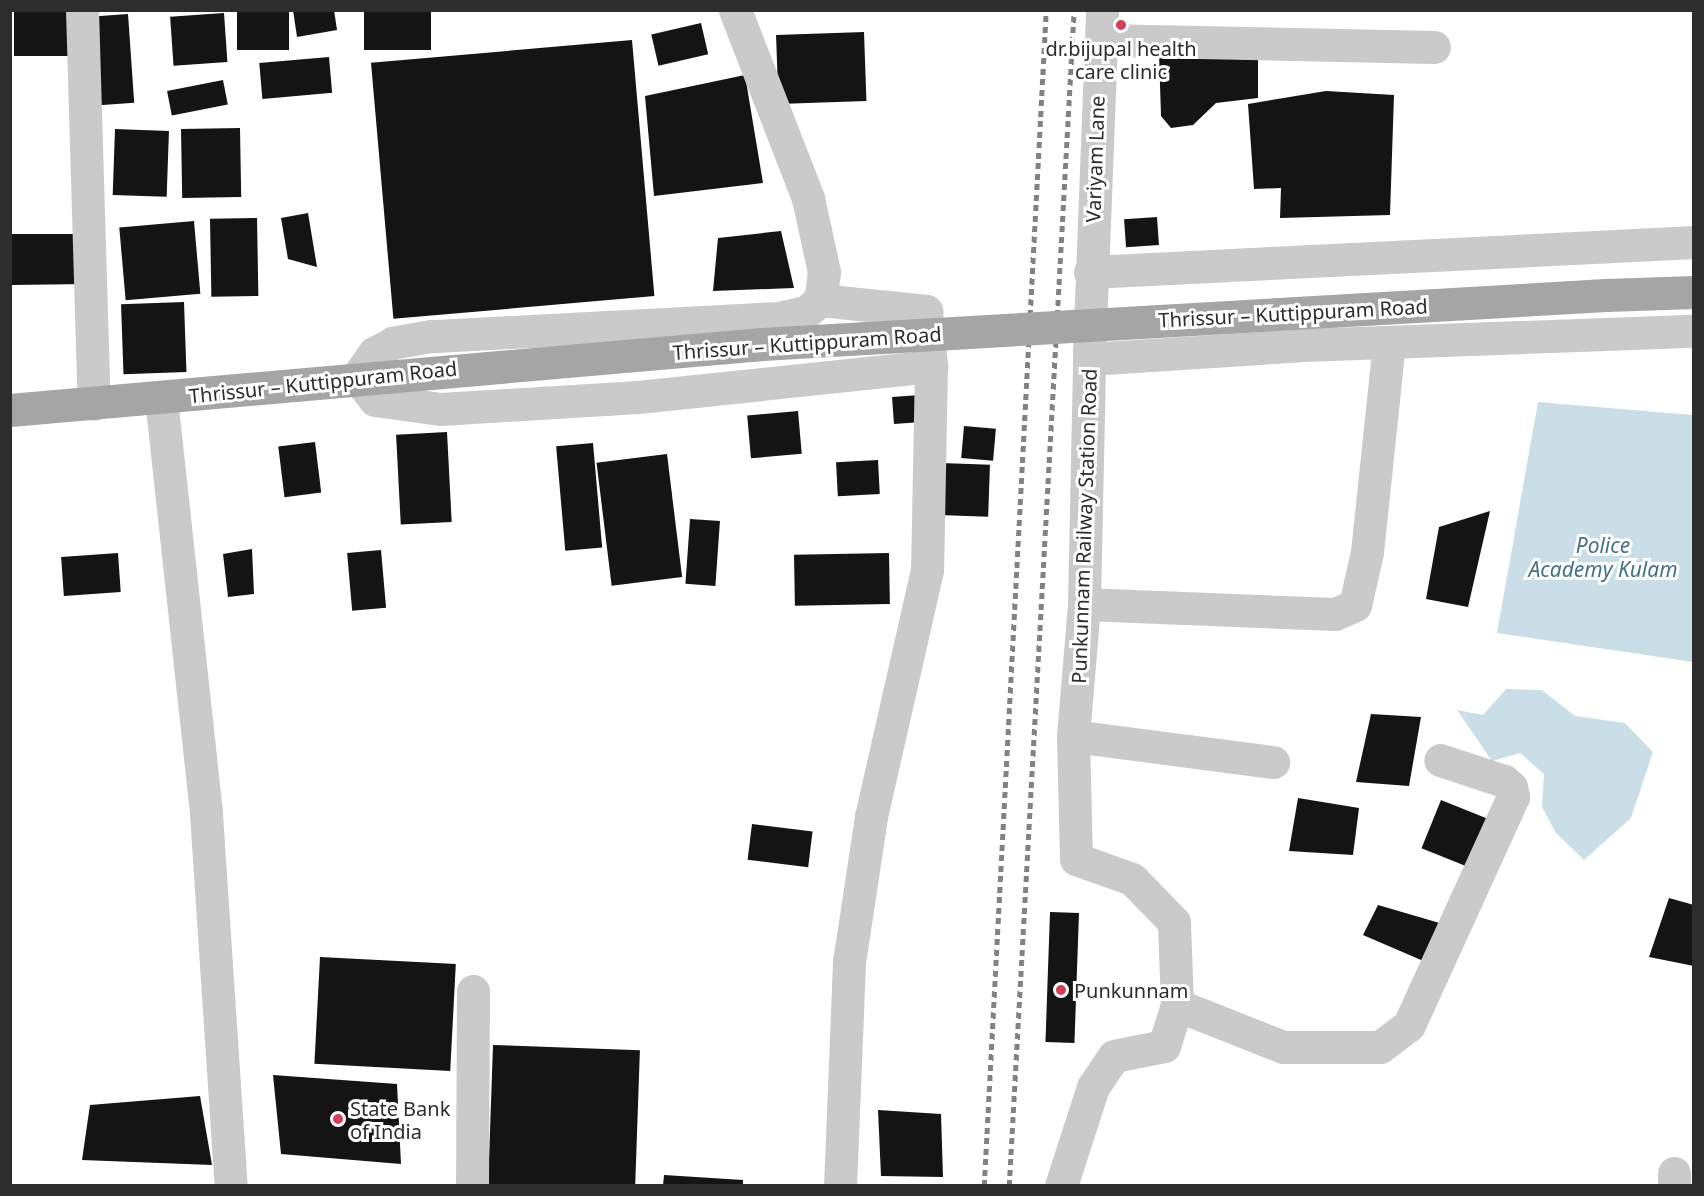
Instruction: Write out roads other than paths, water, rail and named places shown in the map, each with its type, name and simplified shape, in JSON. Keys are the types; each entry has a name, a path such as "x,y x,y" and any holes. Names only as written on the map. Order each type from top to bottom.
{"main road":[{"name":"Thrissur – Kuttippuram Road","path":"10,410 160,398 357,377 762,344 1606,295 1694,292"}],"street":[{"path":"82,10 94,404"},
{"path":"735,10 808,198 824,272 820,300 806,312 778,318 431,336 393,344 374,353 357,377 375,400 441,410 638,397 931,366"},
{"path":"1102,25 1434,47"},
{"name":"Variyam Lane","path":"1089,359 1090,272 1102,25"},
{"path":"1090,272 1694,242"},
{"path":"820,300 926,311 931,366 927,570 871,817 849,963 840,1185"},
{"name":"Punkunnam Railway Station Road","path":"1061,1185 1093,1087 1114,1056 1164,1046 1177,1005 1174,922 1132,879 1077,859 1073,736 1084,604 1089,359 1694,331"},
{"path":"1084,604 1335,614 1355,605 1367,552 1389,344"},
{"path":"160,398 206,814 231,1185"},
{"path":"1073,736 1273,762"},
{"path":"1177,1005 1284,1047 1342,1050 1380,1047 1410,1025 1513,797 1511,787 1504,781 1440,760"},
{"path":"472,1185 473,992"}],"water":[{"name":"Police Academy Kulam","path":"1538,402 1693,415 1693,662 1497,633"},
{"path":"1506,689 1542,690 1575,716 1625,723 1653,752 1631,818 1584,860 1556,833 1542,807 1544,774 1520,753 1492,761 1457,710 1483,715"}],"railway":[{"path":"984,1186 1046,10"},
{"path":"1009,1186 1074,10"}],"place":[{"name":"dr.bijupal health care clinic","path":"1121,25"},
{"name":"Punkunnam","path":"1061,990"},
{"name":"State Bank of India","path":"338,1119"}]}
